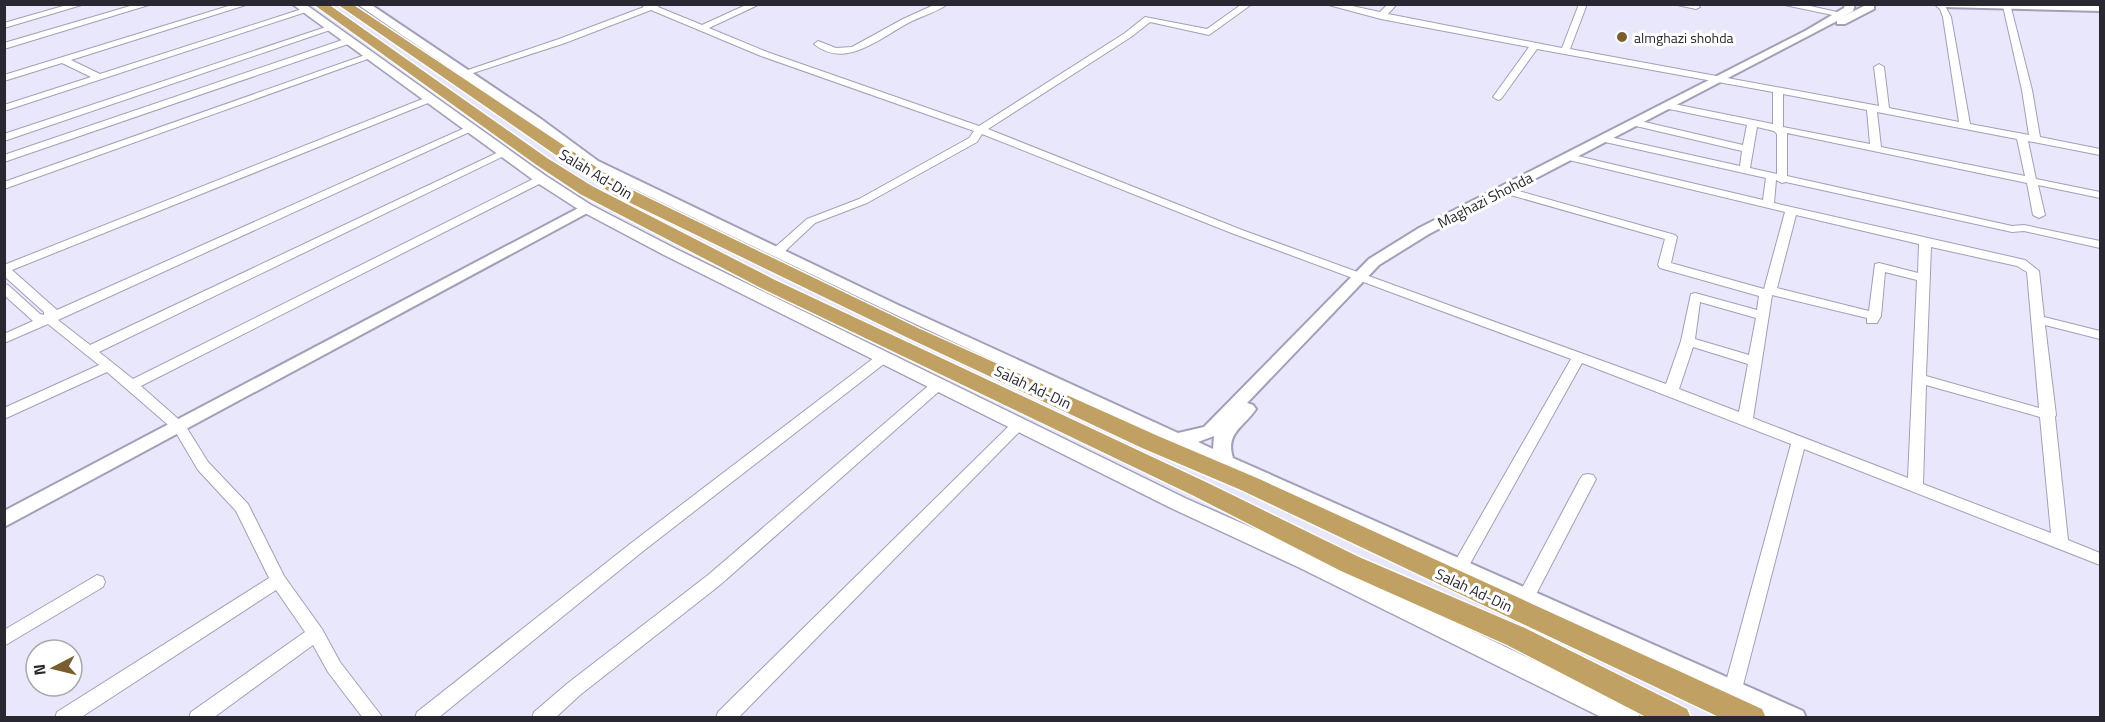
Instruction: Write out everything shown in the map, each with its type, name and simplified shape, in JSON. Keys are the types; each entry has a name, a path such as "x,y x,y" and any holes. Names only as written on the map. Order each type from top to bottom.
{"highway":[{"name":"Salah Ad-Din","path":"346,13 361,33 406,73 586,190 768,284 1202,490 1350,564 1517,637 1677,717"},
{"name":"Salah Ad-Din","path":"361,33 620,191 913,333 1223,467 1539,620 1752,717"},
{"path":"1202,490 1203,479 1223,467"},
{"path":"1517,637 1539,620"}],"main road":[{"path":"307,7 346,13 361,33 371,56 406,73 430,99 541,179 586,208 670,252 940,383 1019,424 1628,717"}],"street":[{"path":"4,26 81,4"},
{"path":"4,46 148,4"},
{"path":"4,78 245,4"},
{"path":"702,28 756,4"},
{"path":"818,44 835,51 854,50 906,21 944,4"},
{"path":"777,252 811,221 863,201 973,140 980,130 1128,35 1148,19 1209,32 1248,4"},
{"path":"1329,4 1564,52 1727,80 2100,152"},
{"path":"1381,16 1393,4"},
{"path":"1564,52 1583,4"},
{"path":"1677,4 1696,7"},
{"path":"1784,4 1846,12 1875,6"},
{"path":"1938,4 1944,8 1947,16 1965,126"},
{"path":"1943,4 2100,8"},
{"path":"464,73 562,41 651,5 764,54 980,130 1238,232 1671,391 2100,559"},
{"name":"Maghazi Shohda","path":"1176,439 1194,437 1210,431 1366,278 1409,248 1574,158 1727,80 1846,12 1875,6"},
{"path":"2007,6 2027,90 2035,139"},
{"path":"4,108 307,7"},
{"path":"4,138 346,13 464,73 537,122 593,164 1176,439 1223,467 1460,567 1795,717"},
{"path":"4,159 361,33"},
{"path":"1498,97 1534,46"},
{"path":"4,186 371,56"},
{"path":"63,60 99,77"},
{"path":"1880,67 1884,110"},
{"path":"1768,205 1776,178 1782,133 1778,129 1778,90"},
{"path":"48,319 51,311 4,269 430,99"},
{"path":"1674,107 2100,195"},
{"path":"1872,108 1876,148"},
{"path":"1641,124 1749,149"},
{"path":"1744,171 1752,124"},
{"path":"4,339 471,129"},
{"path":"1687,158 1690,136"},
{"path":"2022,137 2039,215"},
{"path":"1609,140 2012,229 2024,228 2100,244"},
{"path":"88,351 505,153"},
{"path":"1574,158 1791,211 2021,263 2033,271 2060,544"},
{"path":"132,385 541,179"},
{"path":"1510,192 1671,237 1664,265 1874,318 1879,267 1925,279"},
{"path":"4,520 180,428 346,336 586,208"},
{"path":"1745,420 1768,292 1791,211"},
{"path":"1915,486 1920,412 1919,378 1925,242"},
{"name":"Maghazi Shohda","path":"1223,467 1219,445 1222,436 1366,278"},
{"path":"4,288 36,318 48,319 109,366 180,428 203,466 242,508 279,580 334,667 374,717"},
{"path":"1671,391 1688,341 1695,297 1763,316"},
{"path":"2038,319 2100,335"},
{"path":"1688,341 1754,361"},
{"path":"424,717 636,548 884,357"},
{"path":"1460,567 1579,357"},
{"path":"4,414 109,366"},
{"path":"1919,378 2049,415"},
{"path":"541,717 714,580 940,383"},
{"path":"725,717 1019,424"},
{"path":"1733,689 1799,441"},
{"path":"1526,597 1588,479"},
{"path":"64,717 279,580"},
{"path":"4,639 97,582"},
{"path":"198,717 315,634"}],"place":[{"name":"almghazi shohda","path":"1622,37"}]}
